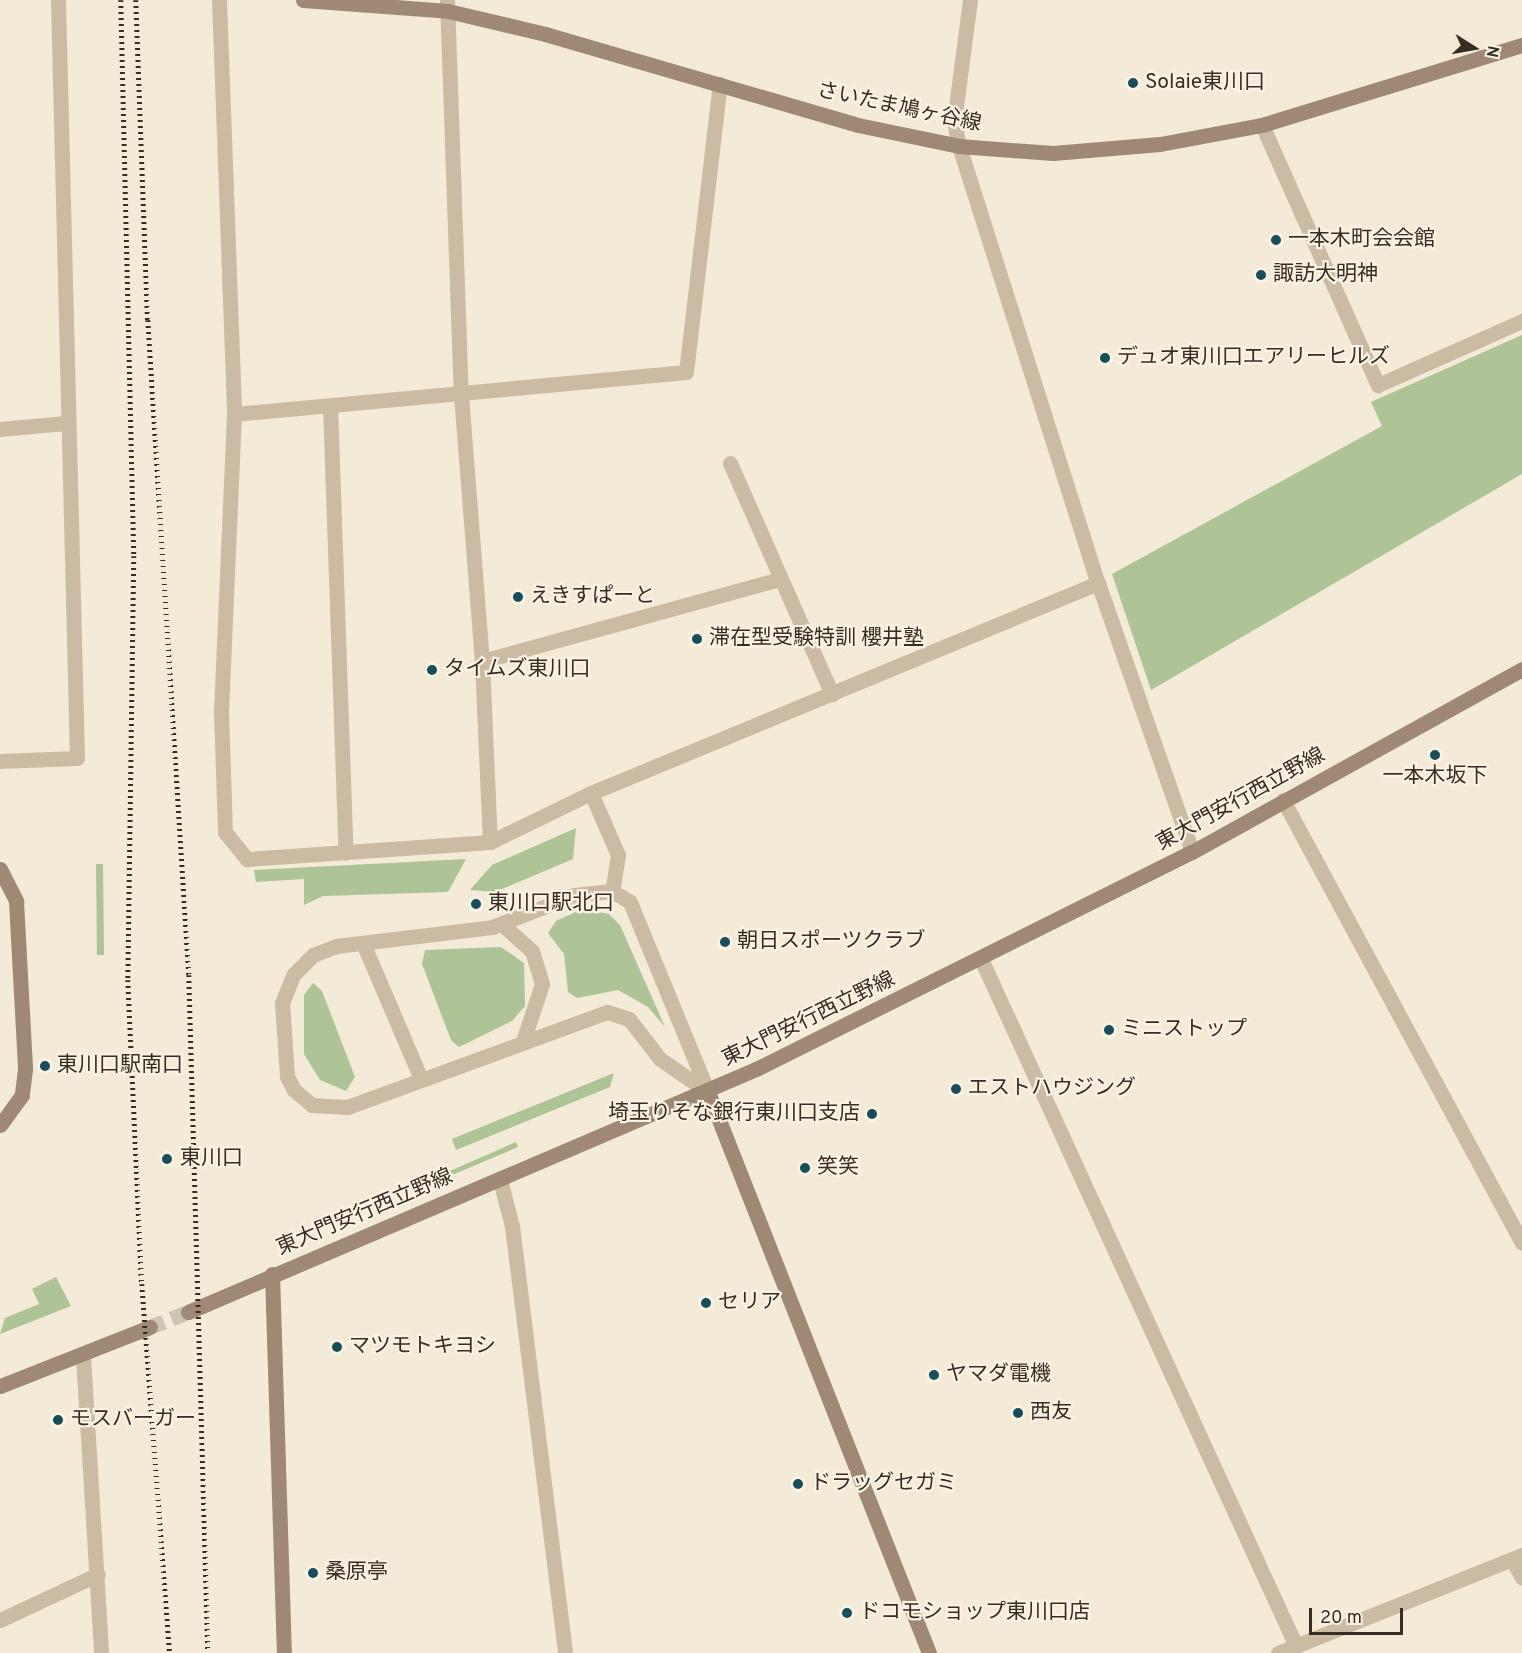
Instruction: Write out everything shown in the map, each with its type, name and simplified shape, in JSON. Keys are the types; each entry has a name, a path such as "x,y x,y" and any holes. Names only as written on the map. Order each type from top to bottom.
{"main road":[{"name":"さいたま鳩ヶ谷線","path":"303,0 447,6 858,125 959,146 1053,153 1160,144 1262,125 1522,45"},
{"name":"東大門安行西立野線","path":"188,1312 272,1274 708,1092 981,959 1192,852 1283,800 1521,673"},
{"path":"0,869 16,901 25,1069 22,1095 0,1125"},
{"path":"708,1092 929,1653"},
{"path":"272,1274 284,1653"},
{"path":"0,1386 83,1356 150,1327"}],"street":[{"path":"0,761 77,758 66,423 58,0"},
{"path":"219,0 234,414 221,711 225,832 247,859 490,842 591,793 1098,583"},
{"path":"970,0 954,121 959,146 1098,583 1192,852"},
{"path":"447,6 461,395 482,661 490,842"},
{"path":"234,414 461,395 686,372 720,84"},
{"path":"1262,125 1378,385 1522,321"},
{"path":"330,406 346,853"},
{"path":"0,429 66,423"},
{"path":"730,463 779,579 832,694"},
{"path":"482,661 779,579"},
{"path":"591,793 618,855 612,891"},
{"path":"1283,800 1522,1243"},
{"path":"612,891 630,902 708,1092 671,1069 640,1029 617,1014 594,1013 339,1108 312,1105 290,1083 281,1011 290,982 321,951 363,943 503,925 574,895 612,891"},
{"path":"503,925 532,951 542,984 524,1038"},
{"path":"363,943 421,1079"},
{"path":"981,959 1296,1646"},
{"path":"500,1180 512,1226 565,1653"},
{"path":"83,1356 101,1653"},
{"path":"1278,1653 1517,1557 1522,1578"},
{"path":"0,1620 98,1574"}],"green space":[{"path":"1522,335 1522,474 1151,690 1112,574 1382,426 1371,402"},
{"path":"576,828 573,859 495,892 470,890 492,865"},
{"path":"466,859 448,892 323,896 304,905 304,879 256,882 254,870"},
{"path":"96,864 103,864 104,955 97,955"},
{"path":"582,909 609,914 620,925 665,1027 648,1007 618,990 577,998 568,992 564,954 548,933 556,921"},
{"path":"501,947 524,963 525,1006 512,1021 459,1047 451,1040 422,964 425,950"},
{"path":"313,983 322,991 355,1077 346,1091 320,1080 304,1054 304,995"},
{"path":"614,1073 610,1087 456,1150 452,1139"},
{"path":"516,1142 518,1147 438,1181 436,1177"},
{"path":"56,1277 71,1306 0,1334 5,1318 39,1304 32,1289"}],"tunnel":[{"path":"150,1327 188,1312"}],"railway":[{"path":"121,0 134,556 128,980 142,1284 170,1653"},
{"path":"136,0 148,320 189,975 208,1653"}],"place":[{"name":"Solaie東川口","path":"1133,83"},
{"name":"一本木町会会館","path":"1276,240"},
{"name":"諏訪大明神","path":"1261,275"},
{"name":"デュオ東川口エアリーヒルズ","path":"1105,358"},
{"name":"えきすぱーと","path":"518,597"},
{"name":"滞在型受験特訓 櫻井塾","path":"697,639"},
{"name":"タイムズ東川口","path":"432,670"},
{"name":"一本木坂下","path":"1435,755"},
{"name":"東川口駅北口","path":"476,904"},
{"name":"朝日スポーツクラブ","path":"725,942"},
{"name":"ミニストップ","path":"1109,1030"},
{"name":"東川口駅南口","path":"45,1066"},
{"name":"エストハウジング","path":"956,1089"},
{"name":"埼玉りそな銀行東川口支店","path":"872,1114"},
{"name":"東川口","path":"167,1159"},
{"name":"笑笑","path":"805,1168"},
{"name":"セリア","path":"706,1303"},
{"name":"マツモトキヨシ","path":"337,1347"},
{"name":"ヤマダ電機","path":"934,1375"},
{"name":"西友","path":"1018,1413"},
{"name":"モスバーガー","path":"58,1420"},
{"name":"ドラッグセガミ","path":"798,1484"},
{"name":"桑原亭","path":"313,1573"},
{"name":"ドコモショップ東川口店","path":"847,1613"}]}
